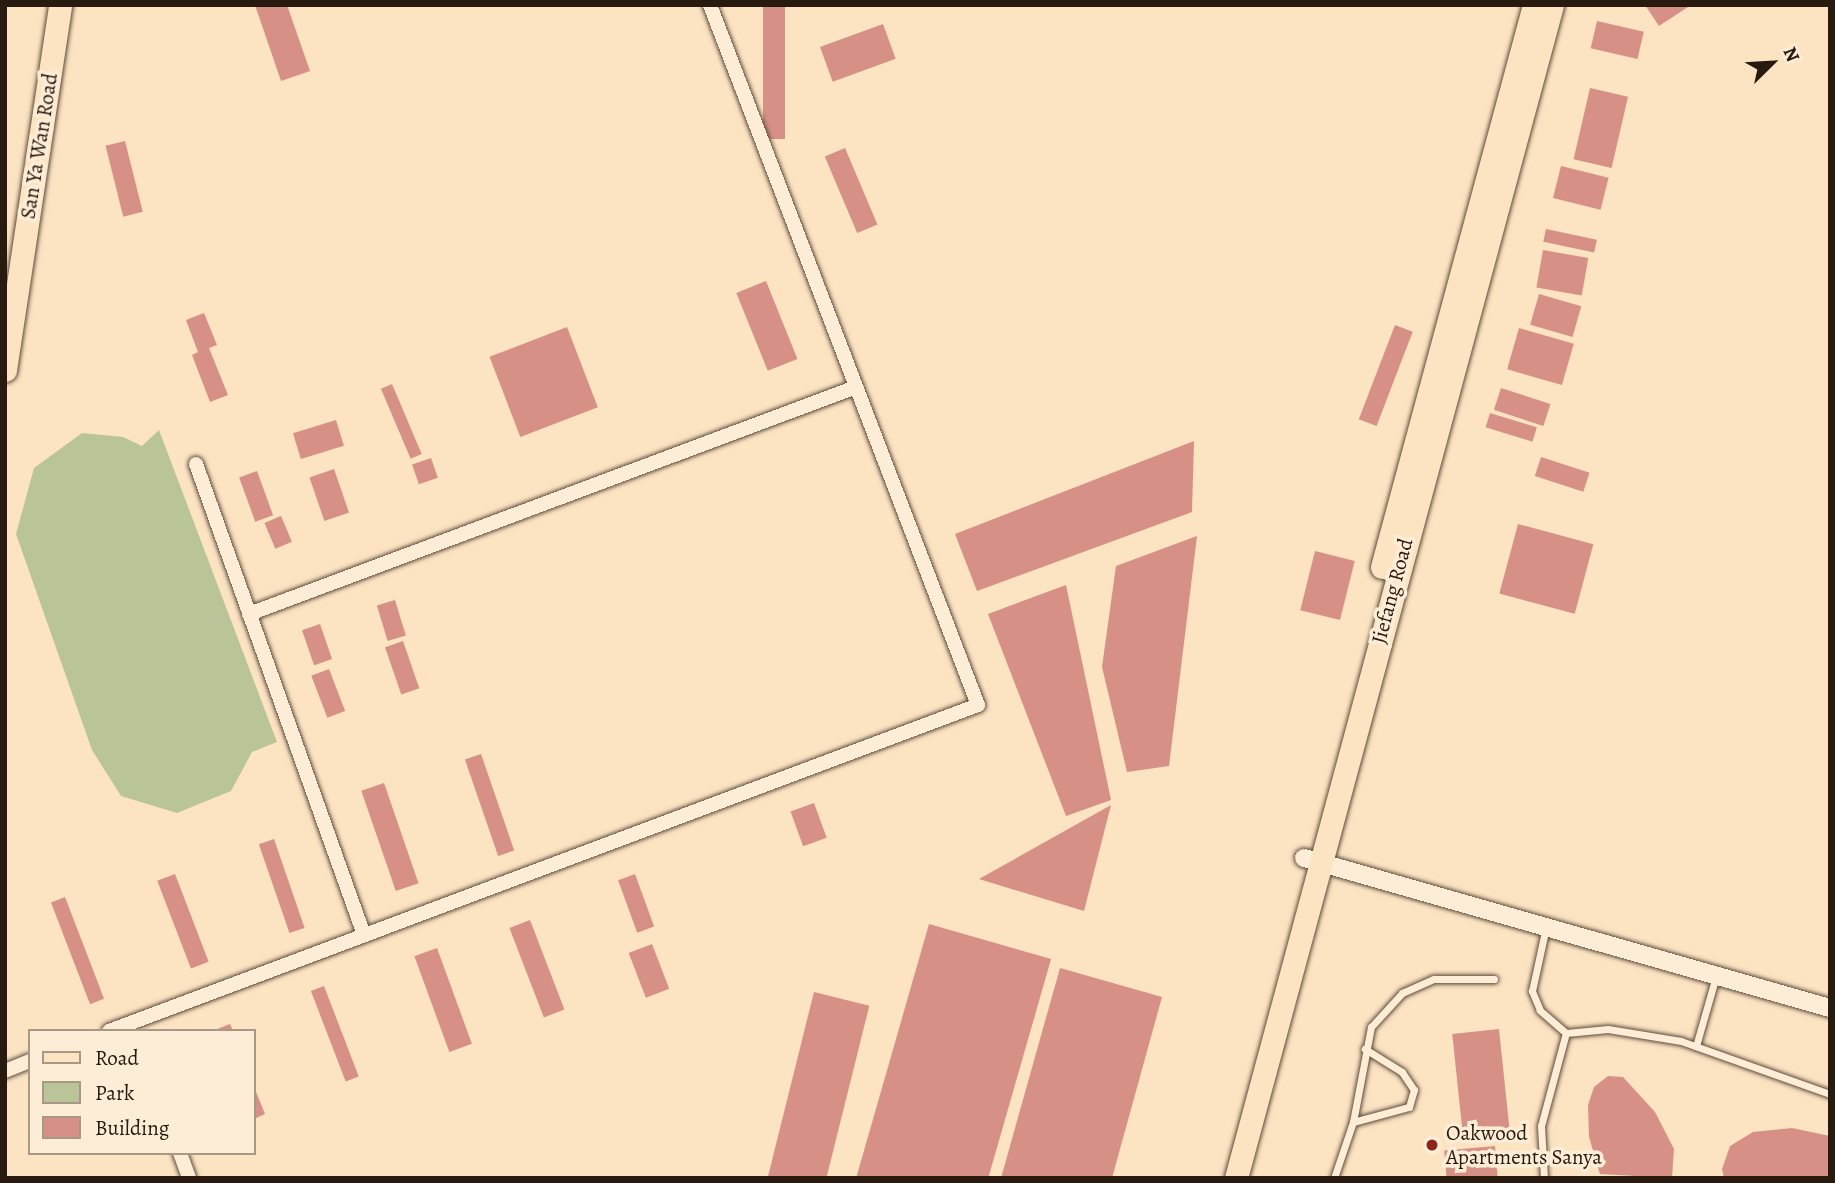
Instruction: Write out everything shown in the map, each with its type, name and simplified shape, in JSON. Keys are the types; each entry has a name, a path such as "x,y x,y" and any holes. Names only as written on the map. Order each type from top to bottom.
{"main road":[{"name":"San Ya Wan Road","path":"5,273 45,5"},
{"name":"San Ya Wan Road","path":"5,370 60,5"},
{"path":"1222,1178 1311,860 1534,5"},
{"name":"Jiefang Road","path":"1236,1178 1311,860 1552,5"}],"street":[{"path":"131,1027 364,935 978,705 710,5"},
{"path":"248,614 856,387"},
{"path":"196,464 364,935"},
{"path":"1311,860 1830,1009"},
{"path":"5,1071 28,1062"},
{"path":"181,1155 189,1178"}],"lane":[{"path":"1546,927 1532,991 1540,1010 1566,1033 1608,1029 1696,1046 1830,1094"},
{"path":"1696,1046 1716,976"},
{"path":"1334,1178 1353,1122 1371,1027 1402,993 1434,979 1494,979"},
{"path":"1544,1178 1541,1126 1566,1033"},
{"path":"1353,1122 1409,1107 1414,1090 1402,1072 1365,1049"}],"green space":[{"path":"159,430 277,742 252,752 231,791 177,813 121,796 92,750 16,534 34,468 82,433 123,437 142,446"}],"building":[{"path":"255,5 287,5 310,71 281,81"},
{"path":"763,5 785,5 785,139 763,139"},
{"path":"1645,5 1691,5 1659,26"},
{"path":"1597,21 1644,32 1637,59 1591,48"},
{"path":"883,24 896,59 833,82 820,47"},
{"path":"1590,88 1628,97 1612,168 1574,159"},
{"path":"125,141 143,212 123,217 106,146"},
{"path":"845,148 877,224 857,233 825,157"},
{"path":"1561,166 1609,178 1601,210 1553,198"},
{"path":"1546,229 1597,240 1594,253 1543,242"},
{"path":"1543,250 1588,258 1582,295 1536,287"},
{"path":"766,281 797,359 768,371 736,293"},
{"path":"1539,294 1581,306 1572,337 1530,325"},
{"path":"204,313 217,345 209,348 228,395 210,402 192,355 198,352 186,320"},
{"path":"1395,325 1413,332 1377,426 1359,419"},
{"path":"567,327 598,407 520,437 490,357"},
{"path":"1519,328 1574,344 1562,385 1507,369"},
{"path":"392,384 422,454 411,459 381,389"},
{"path":"1501,388 1550,404 1543,426 1494,410"},
{"path":"1490,413 1537,427 1532,442 1486,427"},
{"path":"336,420 344,446 301,459 293,433"},
{"path":"1194,441 1192,512 977,591 955,534"},
{"path":"1541,457 1590,473 1583,492 1535,476"},
{"path":"431,458 438,478 419,484 412,465"},
{"path":"334,469 349,512 324,521 309,477"},
{"path":"257,471 273,515 255,522 239,477"},
{"path":"281,516 292,542 275,549 264,523"},
{"path":"1518,524 1593,544 1575,614 1499,594"},
{"path":"1197,536 1169,766 1127,772 1102,667 1116,566"},
{"path":"1315,551 1355,561 1340,620 1300,610"},
{"path":"1066,585 1111,800 1066,816 988,614"},
{"path":"395,600 406,635 388,641 377,606"},
{"path":"320,624 332,659 314,665 302,630"},
{"path":"403,641 419,688 401,694 385,647"},
{"path":"329,669 345,711 327,718 311,676"},
{"path":"481,754 514,850 498,856 465,760"},
{"path":"384,783 419,883 396,891 361,791"},
{"path":"814,803 827,838 803,846 791,812"},
{"path":"1111,805 1084,911 979,879"},
{"path":"274,839 305,928 289,933 259,844"},
{"path":"175,874 209,962 191,969 157,881"},
{"path":"635,874 654,927 637,933 618,880"},
{"path":"65,897 104,999 90,1004 51,902"},
{"path":"530,920 564,1010 544,1018 509,928"},
{"path":"929,924 1051,959 988,1178 857,1177"},
{"path":"652,944 669,989 646,998 629,953"},
{"path":"437,948 472,1044 449,1052 414,956"},
{"path":"1060,968 1162,997 1112,1178 1001,1178"},
{"path":"324,986 359,1077 346,1082 311,991"},
{"path":"814,992 869,1006 826,1178 768,1178"},
{"path":"230,1024 232,1029 217,1029"},
{"path":"1499,1029 1509,1128 1463,1133 1452,1034"},
{"path":"1608,1076 1623,1077 1655,1112 1674,1149 1672,1178 1600,1174 1589,1137 1588,1105 1594,1087"},
{"path":"256,1092 265,1114 256,1118"},
{"path":"1792,1128 1830,1136 1830,1178 1724,1178 1722,1169 1730,1146 1753,1132"},
{"path":"1495,1146 1498,1178 1447,1178 1444,1150"}],"place":[{"name":"Oakwood Apartments Sanya","path":"1432,1145"}]}
